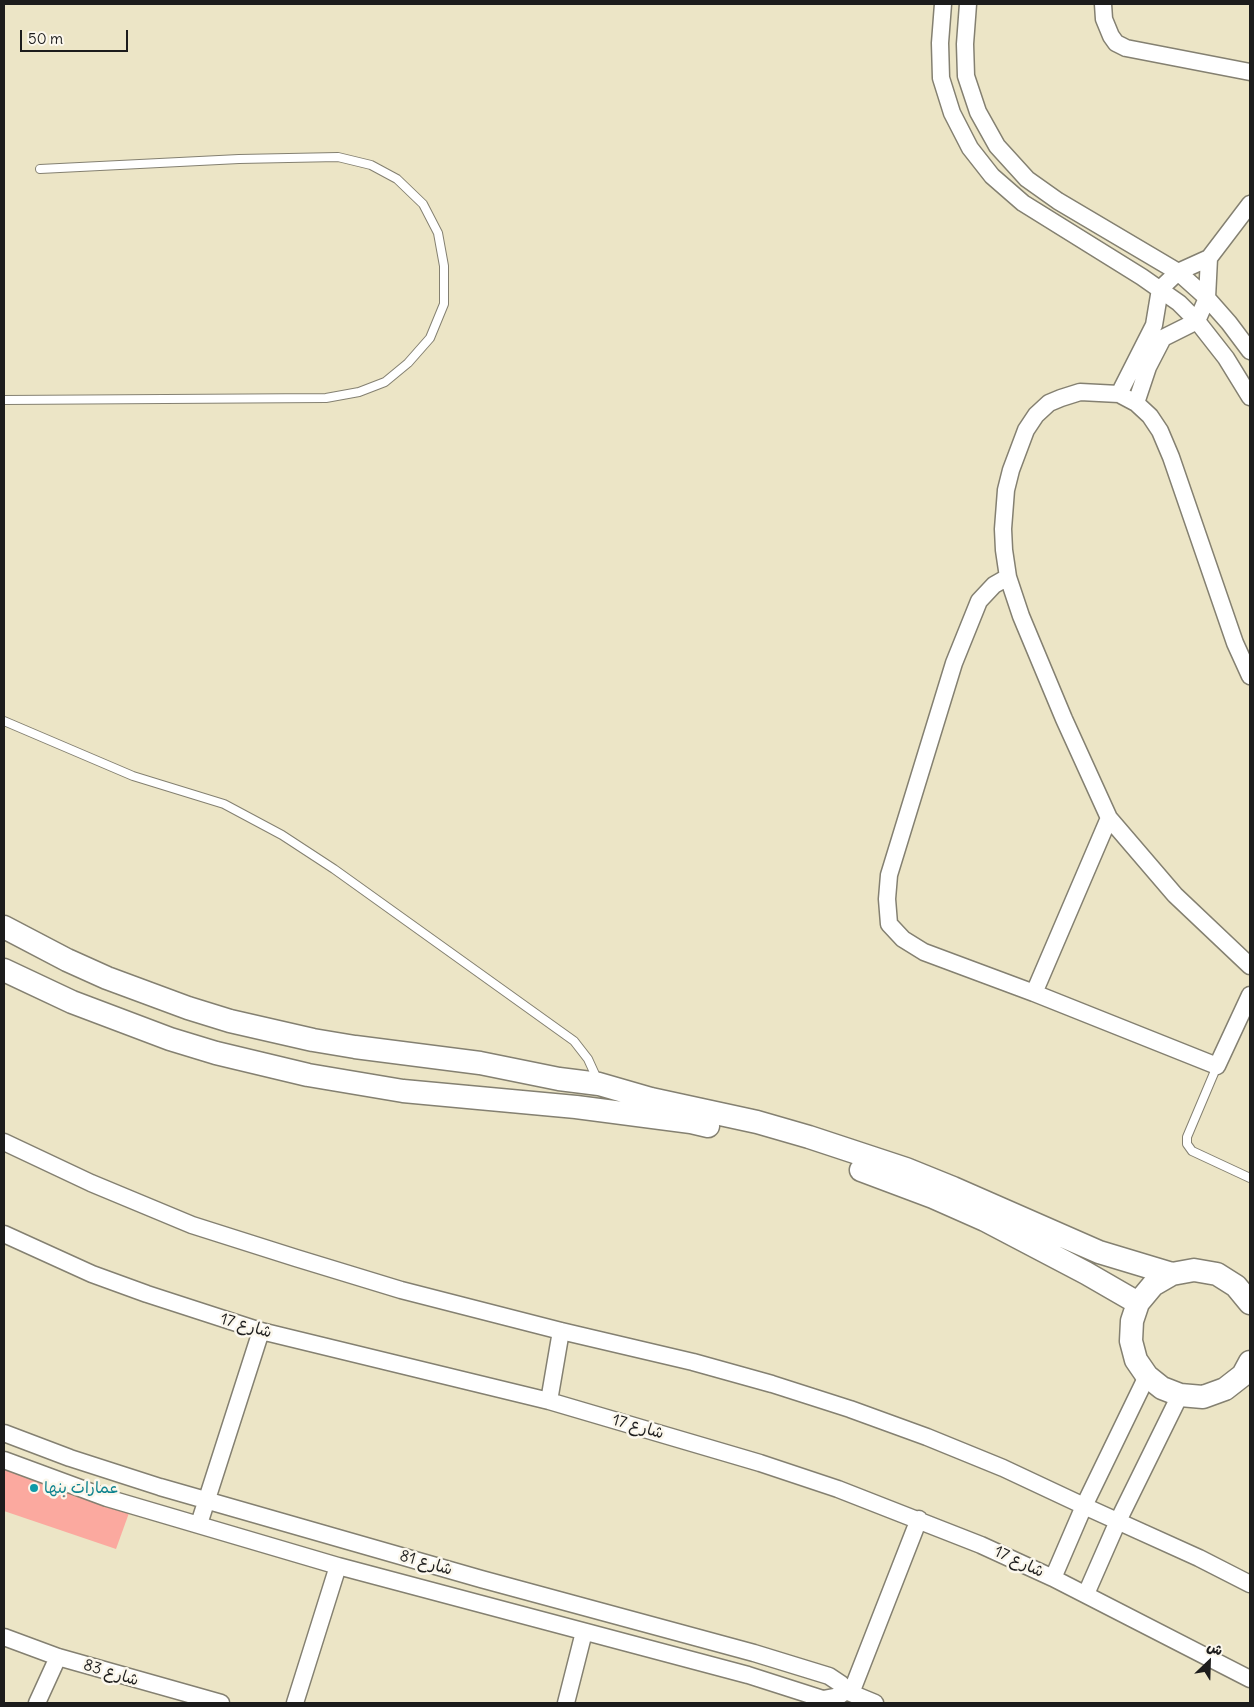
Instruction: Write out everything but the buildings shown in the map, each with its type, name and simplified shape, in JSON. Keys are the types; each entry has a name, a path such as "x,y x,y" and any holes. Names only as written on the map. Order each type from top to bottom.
{"main road":[{"path":"4,928 107,978 230,1021 321,1042 472,1062 558,1079 599,1084 757,1122 858,1152 953,1188 1099,1252 1172,1274"},
{"path":"4,970 72,1002 170,1039 216,1053 299,1073 402,1091 576,1106 691,1122 792,1147 886,1179 985,1220 1086,1272 1138,1303"},
{"path":"1250,1303 1236,1286 1217,1274 1194,1270 1172,1274 1153,1286 1138,1303 1132,1322 1131,1341 1136,1360 1147,1376 1162,1388 1180,1396 1203,1397 1225,1389 1243,1375 1250,1362"}],"street":[{"path":"943,4 940,43 942,78 952,113 970,148 992,176 1022,203 1160,289 1179,303 1197,321 1226,358 1250,397"},
{"path":"968,4 964,44 966,76 978,112 997,146 1027,179 1042,190 1178,272 1207,298 1250,351"},
{"path":"1103,4 1104,19 1111,36 1116,43 1126,48 1250,72"},
{"path":"1119,394 1154,326 1160,289 1178,272 1209,258 1250,204"},
{"path":"1136,403 1148,366 1163,338 1197,321 1207,298 1209,258"},
{"path":"1250,676 1235,643 1171,457 1160,431 1150,416 1136,403 1119,394 1080,392 1049,403 1036,414 1026,430 1011,470 1006,490 1003,529 1008,578 1021,616 1109,818 1175,895 1250,966"},
{"path":"1008,578 994,585 979,601 954,663 889,875 887,899 889,924 903,939 924,952 1034,993 1217,1066 1250,995"},
{"path":"1034,993 1109,818"},
{"path":"4,1142 91,1183 192,1225 401,1290 560,1331 693,1362 772,1384 850,1409 927,1437 1003,1468 1199,1558 1250,1584"},
{"name":"شارع 17","path":"4,1234 83,1270 138,1291 261,1331 549,1401 760,1463 838,1489 981,1545 1053,1578 1250,1679"},
{"path":"200,1524 206,1500 261,1331"},
{"path":"549,1401 560,1331"},
{"path":"1053,1578 1084,1506 1147,1376"},
{"path":"1086,1594 1118,1522 1180,1396"},
{"name":"شارع 81","path":"4,1433 115,1473 206,1500 481,1579 704,1639 814,1672 836,1680 848,1692 875,1703"},
{"name":"شارع 81","path":"4,1460 107,1498 338,1566 748,1675 824,1699 848,1692"},
{"path":"848,1692 919,1520"},
{"path":"295,1703 338,1566"},
{"path":"476,1603 481,1579"},
{"path":"566,1703 584,1632"},
{"name":"شارع 83","path":"4,1637 58,1656 221,1703"},
{"path":"37,1703 58,1656"}],"lane":[{"path":"4,400 326,398 359,392 385,382 408,363 430,338 444,304 444,266 438,233 423,204 397,179 371,165 338,157 40,169"},
{"path":"4,721 133,776 224,804 282,834 334,869 574,1041 588,1059 599,1084"},
{"path":"1217,1066 1187,1137 1187,1144 1192,1151 1250,1178"}],"place":[{"name":"عمارات بنها","path":"34,1488"}]}
